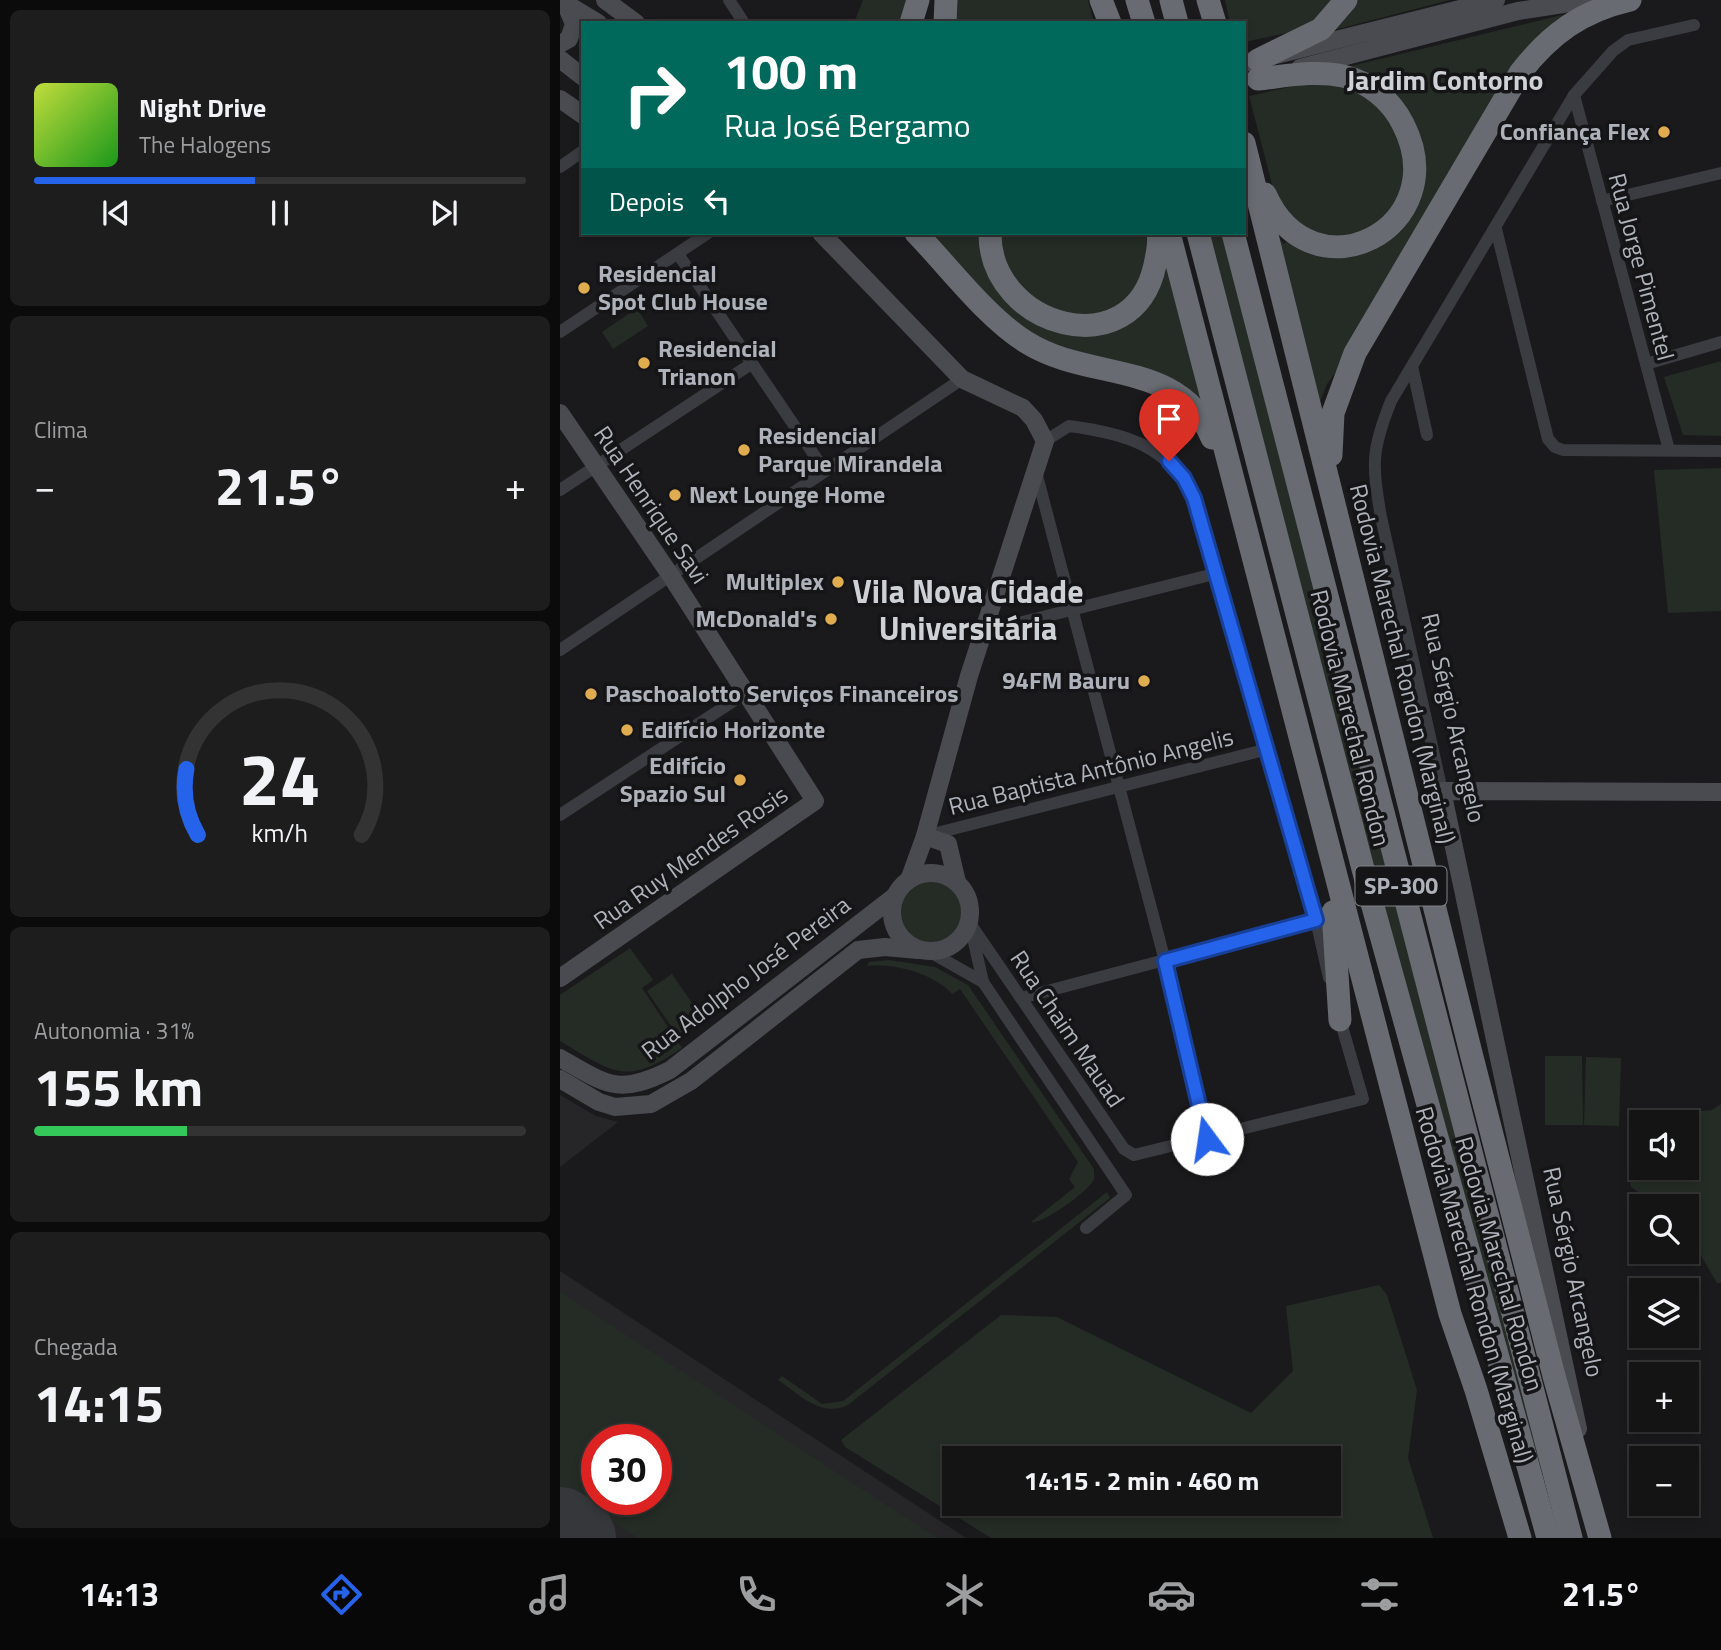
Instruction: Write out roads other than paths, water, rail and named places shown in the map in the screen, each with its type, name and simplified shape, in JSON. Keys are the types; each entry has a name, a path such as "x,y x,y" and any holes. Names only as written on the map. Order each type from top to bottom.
{"highway":[{"path":"912,21 918,0"},
{"path":"945,21 946,0"},
{"path":"1101,0 1110,21"},
{"path":"1107,0 1111,21"},
{"path":"1138,0 1143,21"},
{"path":"1171,0 1176,21"},
{"path":"1251,71 1321,29 1346,0"},
{"path":"1336,507 1331,445 1333,413 1355,353 1520,73 1534,54 1546,41 1579,18 1597,8 1630,0"},
{"path":"1246,149 1272,209 1280,221 1298,237 1320,245 1347,247 1374,238 1401,214 1414,183 1415,162 1409,136 1399,114 1380,93 1355,79 1330,74 1251,71"},
{"name":"Rodovia Marechal Rondon (Marginal)","path":"1246,152 1471,1053 1554,1376 1586,1482"},
{"path":"918,235 993,314 1024,341 1055,357 1154,382 1189,401 1209,429 1239,505"},
{"path":"990,235 995,264 1005,283 1020,300 1059,323 1081,326 1116,318 1138,302 1153,274 1158,235"},
{"name":"Rodovia Marechal Rondon (Marginal)","path":"1169,235 1450,1314 1476,1390 1520,1538"},
{"name":"Rodovia Marechal Rondon","path":"1199,235 1368,892 1548,1538"},
{"name":"Rodovia Marechal Rondon","path":"1234,235 1571,1538"},
{"path":"1329,856 1340,1020"},
{"name":"Rua Sérgio Arcangelo","path":"1586,1482 1600,1538"}],"street":[{"path":"605,0 633,21"},
{"path":"729,0 743,21"},
{"path":"1251,71 1496,0"},
{"path":"1251,71 1518,11 1589,0"},
{"path":"564,4 594,21"},
{"path":"560,44 569,39 574,24 564,4"},
{"name":"Rua Sérgio Arcangelo","path":"1586,1482 1572,1392 1374,474 1376,439 1391,401 1574,95 1613,51 1628,40 1694,25"},
{"path":"560,59 581,75"},
{"name":"Rua Jorge Pimentel","path":"1574,95 1668,450"},
{"path":"560,99 581,114"},
{"path":"560,167 581,152"},
{"path":"1602,201 1721,173"},
{"path":"1496,229 1548,439 1555,447 1563,450 1721,451"},
{"path":"560,332 705,235"},
{"path":"823,235 962,379 1023,408 1034,419 1045,441"},
{"path":"678,254 824,471"},
{"path":"1646,364 1721,342"},
{"path":"560,490 751,364"},
{"path":"1412,366 1427,435"},
{"path":"560,650 962,379"},
{"name":"Rua Henrique Savi","path":"560,413 594,467 671,576 815,801"},
{"path":"983,982 906,943 892,922 895,896 909,880 925,836 983,632 1045,441 1069,426 1082,427 1128,438 1150,447 1169,461 1184,478 1194,498 1214,574 1268,749 1363,1099 1207,1139 1165,961 1036,472"},
{"path":"983,632 1214,574"},
{"path":"560,815 747,692"},
{"name":"Rua Baptista Antônio Angelis","path":"925,836 1268,749"},
{"path":"1442,791 1721,792"},
{"name":"Rua Ruy Mendes Rosis","path":"560,978 815,801"},
{"path":"925,836 948,844 957,883 968,900 969,922 983,982 1126,1195 1086,1228"},
{"path":"909,880 933,873 957,883"},
{"name":"Rua Adolpho José Pereira","path":"560,1058 596,1078 621,1086 641,1085 670,1070 895,896"},
{"path":"1021,998 1316,920"},
{"path":"924,951 956,943 969,922"},
{"name":"Rua Chaim Mauad","path":"969,922 1124,1149 1134,1155 1207,1139"},
{"name":"Rua Adolpho José Pereira","path":"560,1079 598,1102 615,1107 651,1104 691,1081 858,950 885,947 924,951"}],"place":[{"name":"Confiança Flex","path":"1664,132"},
{"name":"Residencial Spot Club House","path":"584,288"},
{"name":"Residencial Trianon","path":"644,363"},
{"name":"Residencial Parque Mirandela","path":"744,450"},
{"name":"Next Lounge Home","path":"675,495"},
{"name":"Multiplex","path":"838,582"},
{"name":"McDonald's","path":"831,619"},
{"name":"94FM Bauru","path":"1144,681"},
{"name":"Paschoalotto Serviços Financeiros","path":"591,694"},
{"name":"Edifício Horizonte","path":"627,730"},
{"name":"Edifício Spazio Sul","path":"740,780"}],"district":[{"name":"Jardim Contorno","path":"1445,80"},
{"name":"Vila Nova Cidade Universitária","path":"968,610"}]}
